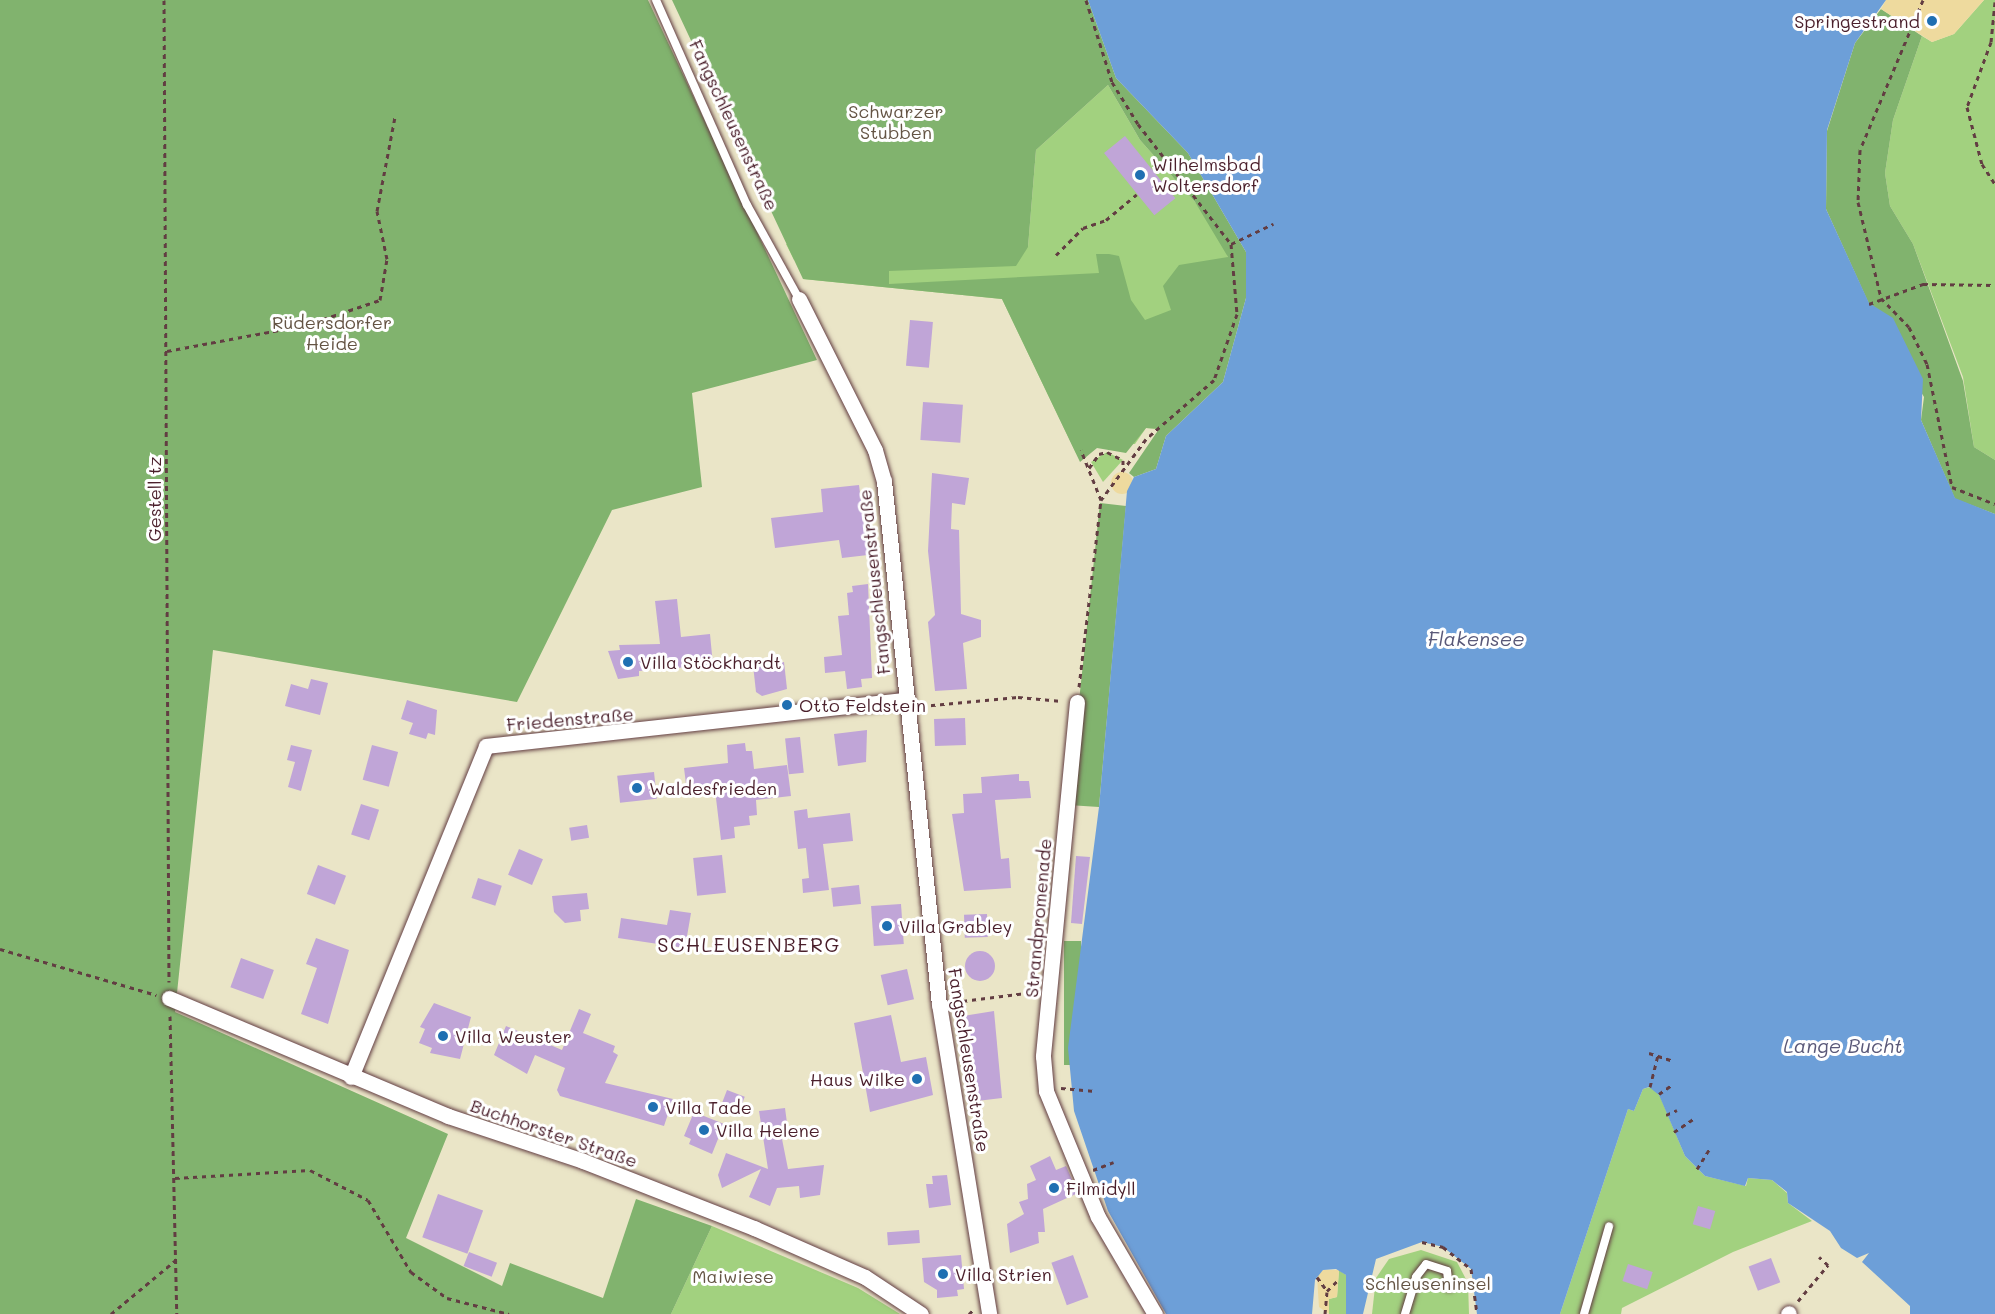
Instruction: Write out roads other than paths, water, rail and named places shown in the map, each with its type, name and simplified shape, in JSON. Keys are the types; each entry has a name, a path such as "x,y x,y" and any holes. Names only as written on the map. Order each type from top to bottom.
{"street":[{"name":"Fangschleusenstraße","path":"799,299 875,450 884,481 905,704 939,1004 989,1314"},
{"name":"Strandpromenade","path":"1077,702 1043,1056 1046,1091 1098,1218 1155,1314"},
{"name":"Friedenstraße","path":"351,1077 486,746 905,704"},
{"name":"Buchhorster Straße","path":"169,998 351,1077 754,1228 865,1277 921,1314"}],"lane":[{"name":"Fangschleusenstraße","path":"656,0 747,205 799,299"},
{"path":"1584,1314 1609,1227"},
{"path":"1405,1314 1416,1277 1426,1264 1447,1271 1449,1287"}],"water":[{"name":"Flakensee","path":"1088,0 1886,0 1855,43 1827,130 1826,209 1869,303 1893,318 1923,379 1921,420 1955,498 1995,514 1995,1314 1910,1314 1910,1306 1862,1262 1869,1253 1857,1258 1841,1248 1830,1231 1788,1203 1787,1192 1772,1180 1748,1178 1745,1186 1705,1176 1685,1156 1659,1095 1649,1087 1643,1089 1634,1111 1628,1109 1560,1314 1477,1314 1471,1269 1443,1247 1422,1242 1376,1259 1363,1314 1346,1314 1346,1275 1336,1269 1323,1270 1315,1280 1312,1314 1166,1314 1108,1211 1074,1111 1068,1048 1099,807 1127,491 1134,477 1156,469 1166,436 1223,382 1246,298 1246,252 1188,153 1116,78"}],"place":[{"name":"Springestrand","path":"1932,21"},
{"name":"Wilhelmsbad Woltersdorf","path":"1140,175"},
{"name":"Villa Stöckhardt","path":"628,662"},
{"name":"Otto Feldstein","path":"787,705"},
{"name":"Waldesfrieden","path":"637,788"},
{"name":"Villa Grabley","path":"887,926"},
{"name":"Villa Weuster","path":"443,1036"},
{"name":"Haus Wilke","path":"917,1079"},
{"name":"Villa Tade","path":"653,1107"},
{"name":"Villa Helene","path":"704,1130"},
{"name":"Filmidyll","path":"1054,1188"},
{"name":"Villa Strien","path":"943,1274"}],"district":[{"name":"SCHLEUSENBERG","path":"749,944"}],"park label":[{"name":"Schwarzer Stubben","path":"896,122"},
{"name":"Rüdersdorfer Heide","path":"332,333"},
{"name":"Maiwiese","path":"733,1276"},
{"name":"Schleuseninsel","path":"1428,1283"}],"water label":[{"name":"Lange Bucht","path":"1843,1045"}]}
